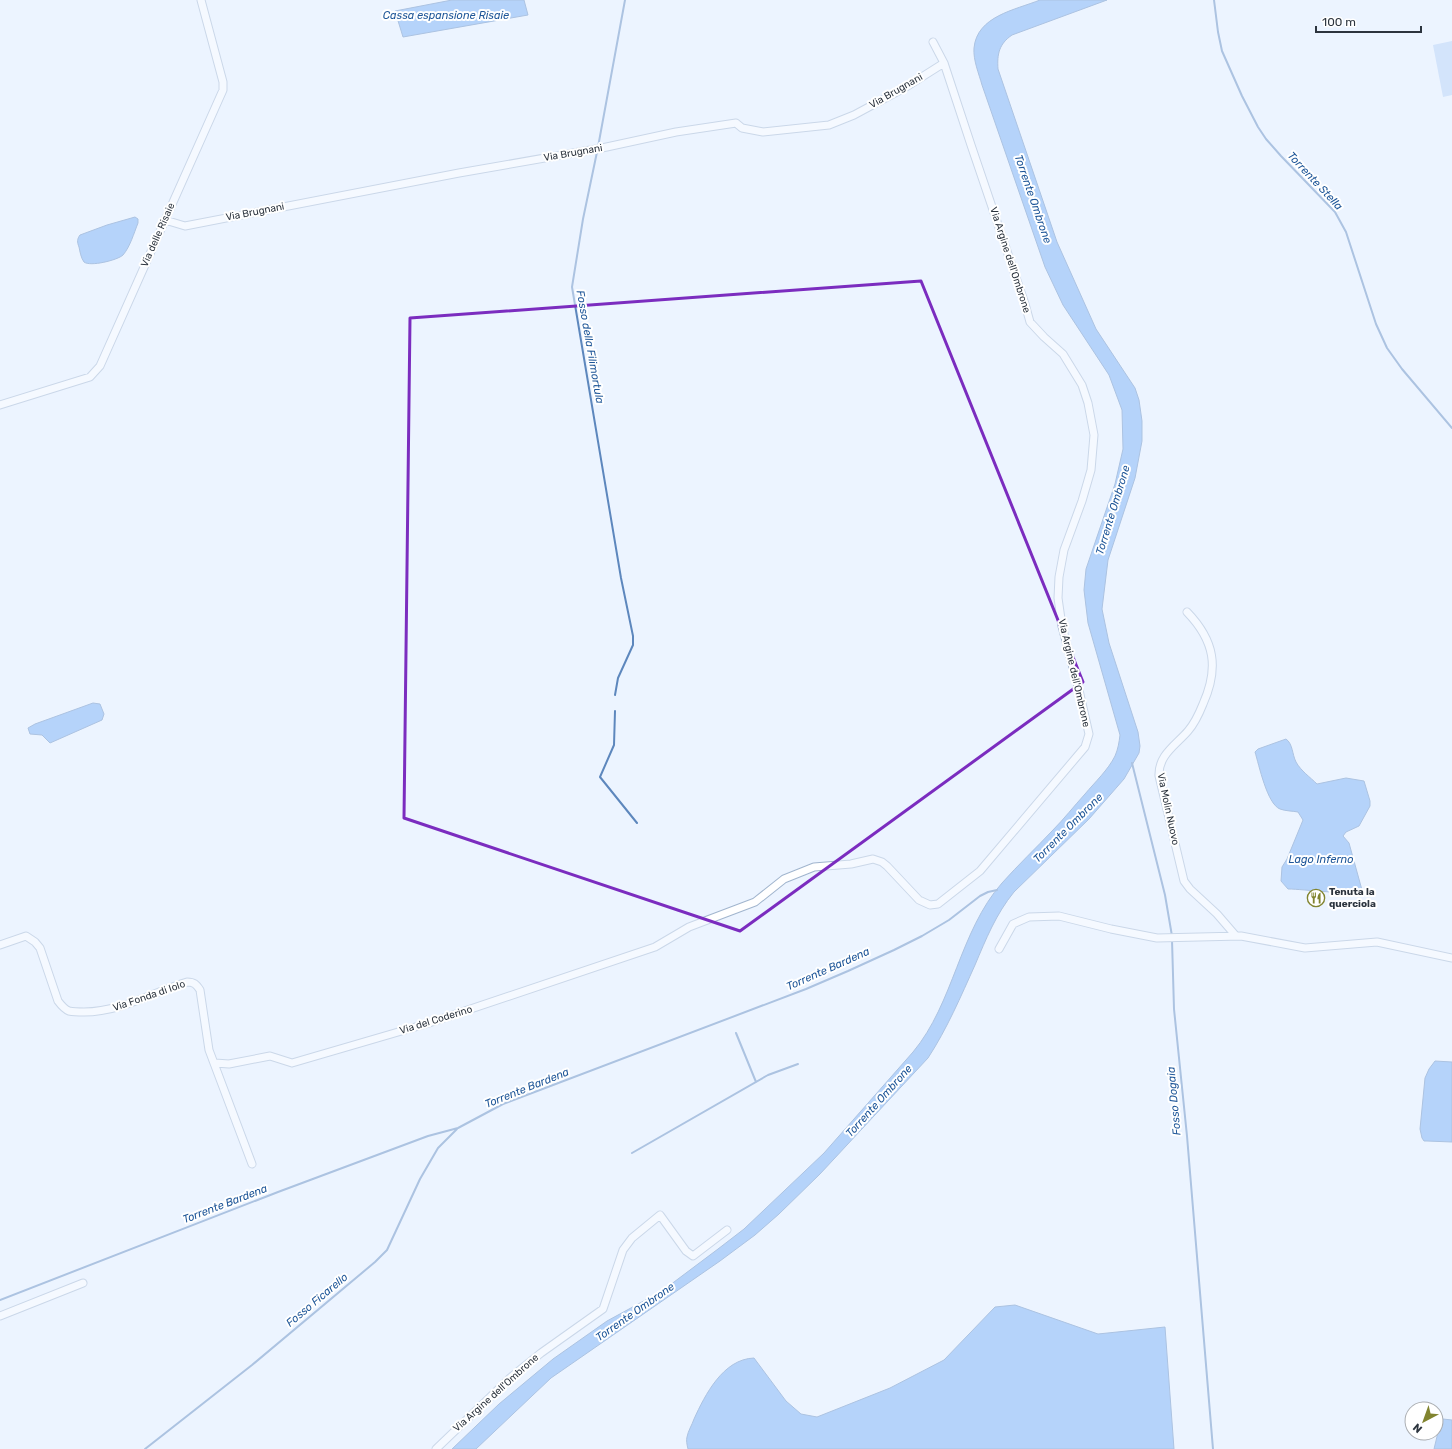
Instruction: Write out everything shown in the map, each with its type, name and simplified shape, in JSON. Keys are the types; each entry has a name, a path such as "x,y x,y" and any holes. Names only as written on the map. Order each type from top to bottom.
{"street":[{"name":"Via delle Risaie","path":"0,405 90,377 100,366 223,90 223,82 202,0"},
{"path":"933,42 944,62"},
{"name":"Via Brugnani","path":"165,220 185,226 459,173 599,148 676,132 736,123 742,128 763,132 829,125 860,112 906,87 944,62"},
{"name":"Via Argine dell'Ombrone","path":"938,904 980,871 1085,747 1089,734 1062,626 1058,598 1064,550 1082,501 1091,470 1094,435 1088,403 1082,385 1063,354 1030,322 970,145 944,62"},
{"name":"Via Molin Nuovo","path":"1187,612 1197,623 1208,640 1212,662 1211,683 1204,703 1192,726 1162,759 1160,765 1160,776 1184,881 1190,889 1217,914 1236,936"},
{"name":"Via del Coderino","path":"215,1063 229,1064 270,1056 292,1063 436,1020 655,947 689,927 755,902 784,880 814,867 851,864 873,859 878,860 887,866 919,900 930,905 938,904"},
{"path":"999,949 1013,924 1030,917 1059,916 1111,929 1161,938 1236,936 1306,948 1377,942 1431,955 1452,958"},
{"name":"Via Fonda di Iolo","path":"0,945 26,936 40,948 58,1001 63,1008 69,1011 95,1012 106,1010 128,1004 187,982 196,984 200,990 210,1050 252,1164"},
{"name":"Via Argine dell'Ombrone","path":"436,1449 510,1378 540,1353 603,1308 623,1250 632,1238 660,1215 686,1251 693,1256 727,1230"},
{"path":"0,1316 83,1283"}],"highlighted area":[{"path":"921,281 1083,682 740,931 404,818 410,318"}],"shaded area":[{"path":"1452,41 1452,95 1443,97 1433,45"}],"water":[{"name":"Cassa espansione Risaie","path":"452,0 524,0 528,15 403,37 395,11"},
{"name":"Torrente Ombrone","path":"1040,0 1107,0 1012,35 1004,42 1000,50 998,69 1057,242 1096,329 1135,388 1139,400 1142,421 1142,441 1135,478 1108,560 1102,609 1109,643 1138,732 1140,746 1139,753 1124,779 1089,819 1014,892 1008,900 992,927 948,1024 928,1058 820,1174 755,1235 720,1261 551,1378 476,1449 452,1449 499,1404 553,1359 607,1321 662,1291 744,1229 824,1153 913,1052 927,1033 948,990 976,923 988,902 1002,883 1101,776 1115,756 1120,735 1088,623 1084,590 1086,569 1115,484 1123,449 1122,410 1109,375 1063,305 1045,267 982,85 975,62 974,53 977,37 982,28 990,21 1009,11"},
{"path":"135,217 138,219 138,223 130,244 123,255 116,259 104,262 92,264 84,262 81,257 78,242 80,235"},
{"path":"93,703 100,704 104,714 102,720 50,743 42,735 30,734 28,728 35,724"},
{"name":"Lago Inferno","path":"1286,739 1290,744 1298,765 1317,784 1346,778 1364,781 1370,806 1359,826 1346,832 1343,836 1349,843 1362,890 1356,892 1338,892 1288,889 1281,881 1282,867 1287,859 1303,820 1298,812 1280,809 1275,806 1264,784 1255,752 1258,749"},
{"path":"1435,1061 1452,1062 1452,1142 1424,1141 1420,1129 1425,1078"},
{"path":"1015,1305 1098,1334 1165,1327 1174,1449 688,1449 688,1432 710,1389 724,1371 743,1360 754,1358 786,1401 801,1414 817,1417 890,1388 944,1360 995,1307"},
{"path":"1444,1419 1452,1420 1452,1449 1434,1449 1436,1441 1444,1441"}],"waterway":[{"name":"Fosso della Filimortula","path":"598,147 625,0"},
{"name":"Torrente Stella","path":"1214,0 1222,51 1258,127 1281,156 1335,212 1346,232 1376,324 1387,348 1402,369 1452,428"},
{"name":"Fosso della Filimortula","path":"597,152 583,219 572,287 621,578 633,636 633,645 618,678 615,695"},
{"name":"Fosso della Filimortula","path":"615,711 614,745 600,777 637,823"},
{"name":"Fosso Dogaia","path":"1132,763 1165,895 1172,936"},
{"name":"Torrente Bardena","path":"0,1300 278,1192 428,1136 458,1128 503,1104 806,989 922,936 949,920 980,896 997,890"},
{"name":"Fosso Dogaia","path":"1172,940 1174,1009 1187,1136 1213,1449"},
{"path":"736,1033 756,1082"},
{"path":"632,1153 768,1075 798,1064"},
{"name":"Fosso Ficarello","path":"145,1449 252,1365 375,1262 387,1250 420,1179 438,1148 457,1129"}],"place":[{"name":"Tenuta la querciola","path":"1316,898"}]}
